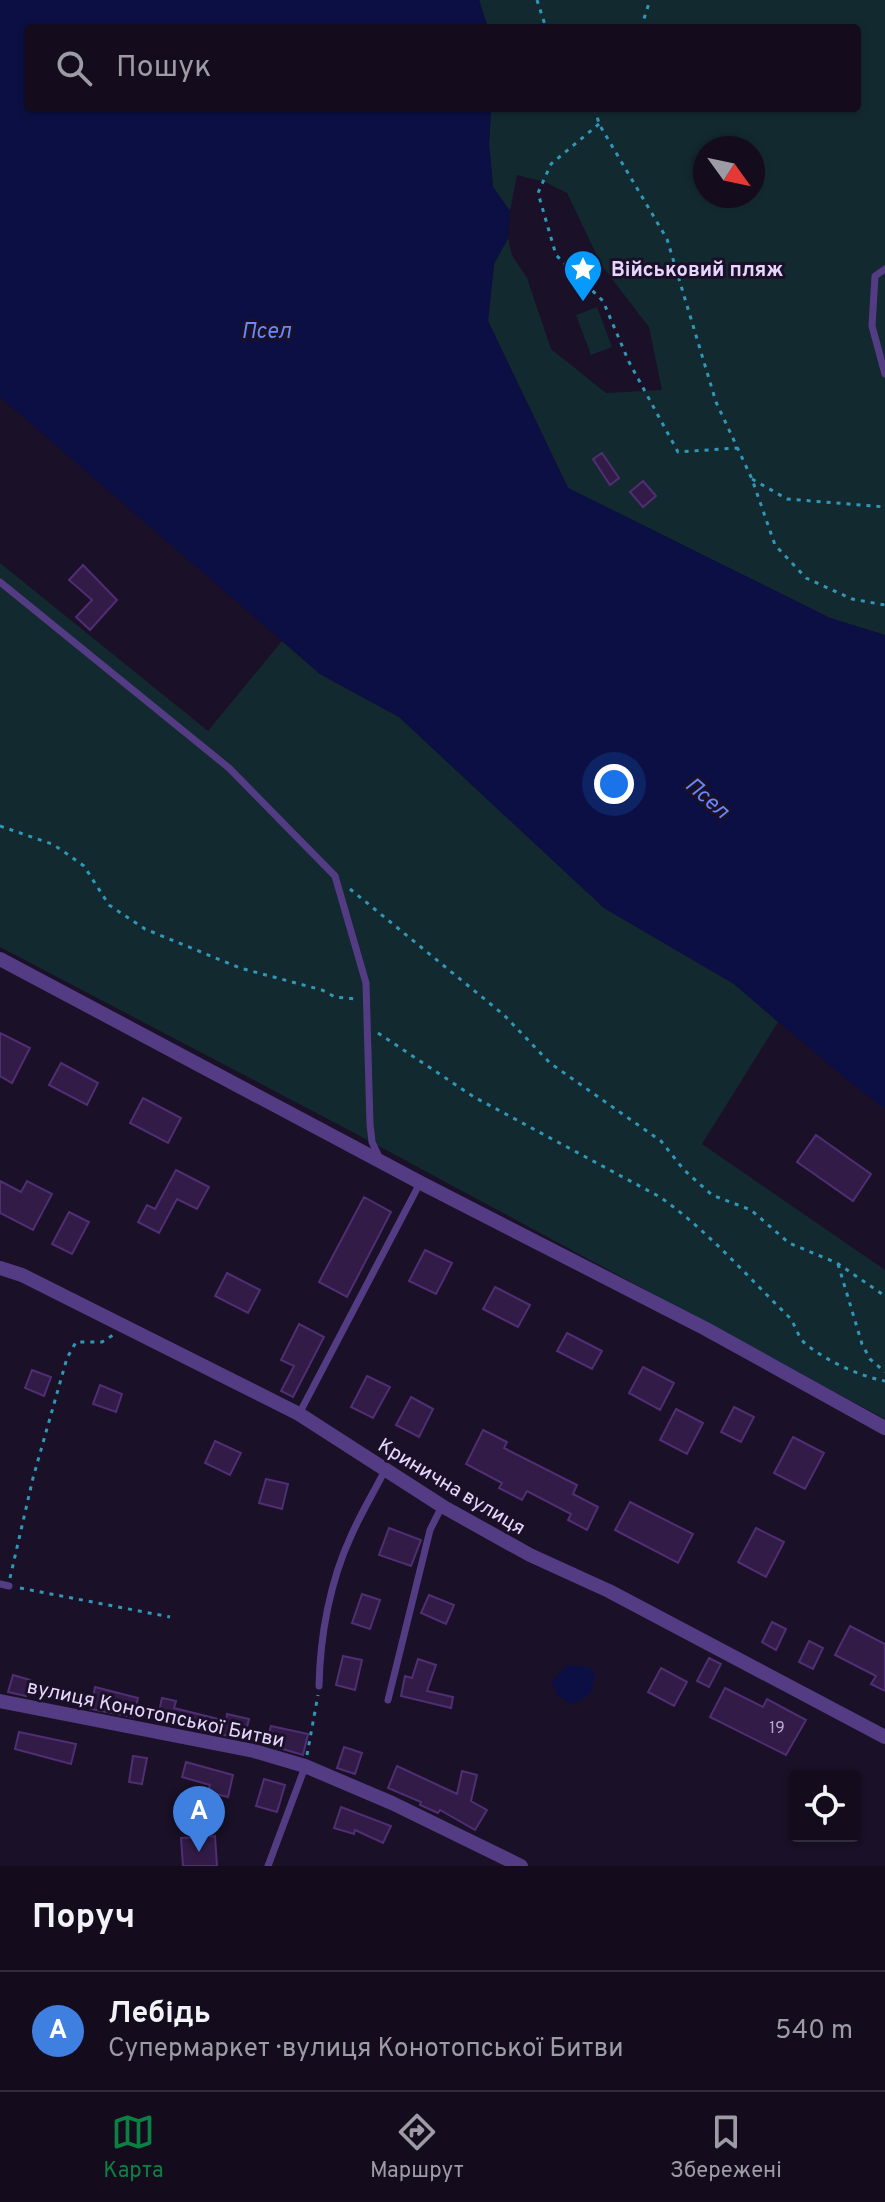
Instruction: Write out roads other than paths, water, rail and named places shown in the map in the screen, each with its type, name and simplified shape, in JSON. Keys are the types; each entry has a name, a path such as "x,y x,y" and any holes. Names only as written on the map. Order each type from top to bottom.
{"street":[{"path":"0,959 421,1183 706,1329 885,1428"},
{"name":"Кринична вулиця","path":"0,1268 22,1275 299,1414 442,1506 530,1555 609,1591 885,1737"},
{"name":"вулиця Конотопської Битви","path":"0,1701 254,1751 305,1766 392,1803 521,1866"}],"lane":[{"path":"885,269 875,276 872,326 885,374"},
{"path":"0,582 229,768 335,876 366,983 370,1124 372,1142 380,1161"},
{"path":"299,1414 421,1183"},
{"path":"319,1686 332,1593 350,1537 385,1470"},
{"path":"388,1700 430,1530 442,1506"},
{"path":"268,1866 305,1766"}],"water":[{"name":"Псел","path":"0,0 479,0 487,24 24,24 24,112 491,112 489,144 493,187 510,211 508,238 494,264 488,321 568,488 830,618 885,635 885,1109 734,984 604,908 399,717 320,674 0,397"},
{"path":"567,1665 589,1667 595,1673 590,1693 572,1704 558,1696 552,1682"}],"place":[{"name":"Військовий пляж","path":"583,303"},
{"name":"Лебідь","path":"199,1852"}]}
